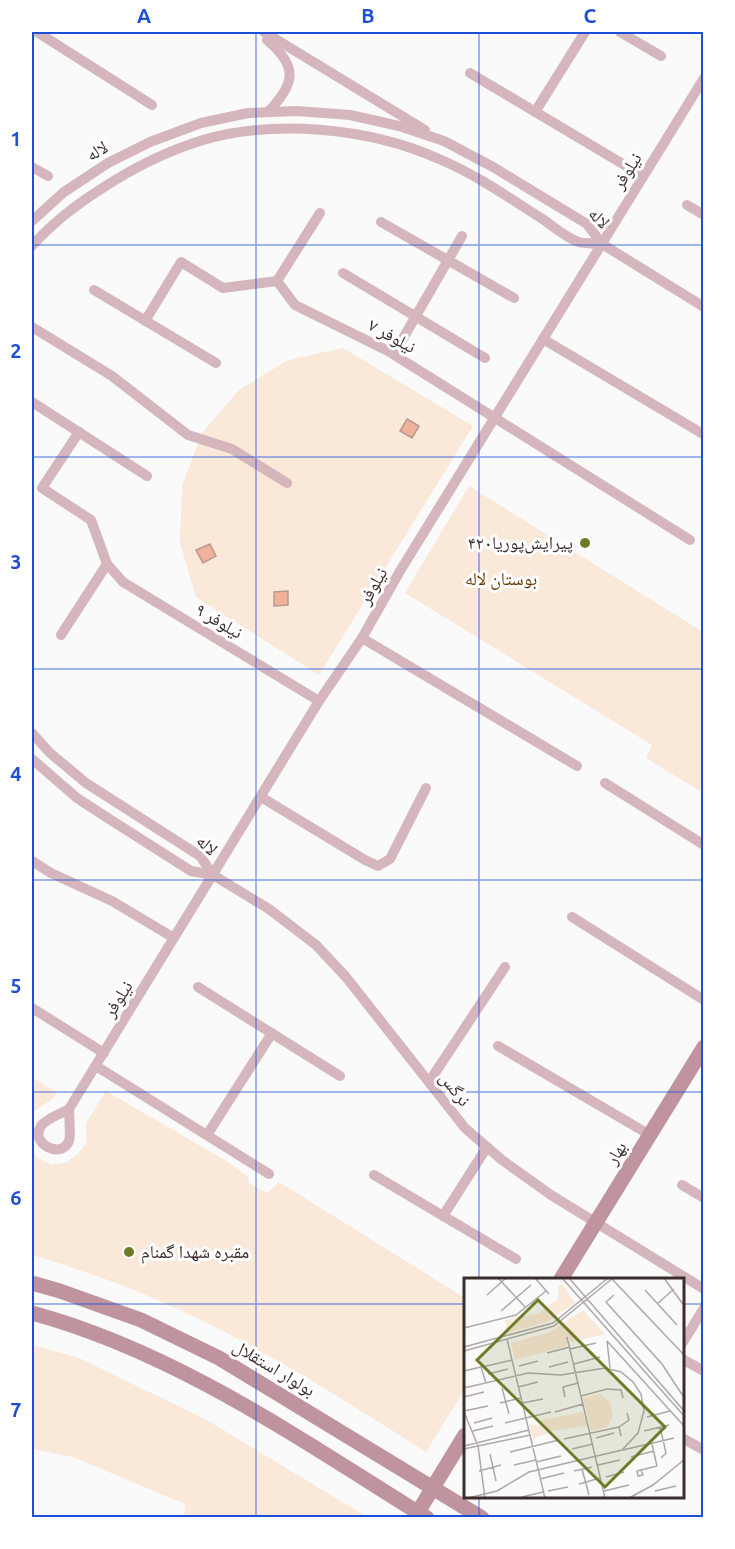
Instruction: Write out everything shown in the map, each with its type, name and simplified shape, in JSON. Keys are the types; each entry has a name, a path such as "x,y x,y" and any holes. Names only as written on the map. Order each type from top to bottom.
{"main road":[{"name":"بهار","path":"562,1278 702,1055"},
{"name":"بولوار استقلال","path":"32,1283 141,1320 219,1358 482,1518"},
{"path":"32,1313 130,1347 206,1383 422,1515 433,1488 464,1437"}],"street":[{"path":"37,32 152,105"},
{"path":"258,32 280,51 290,68 289,86 268,112"},
{"path":"264,32 444,141"},
{"path":"535,111 585,32"},
{"path":"620,32 661,56"},
{"path":"470,73 644,176"},
{"name":"نیلوفر","path":"69,1109 319,702 362,638 386,594 703,79"},
{"name":"لاله","path":"32,221 64,192 108,163 150,142 201,123 248,113 297,111 350,115 399,126 444,141 494,167 587,224 602,244"},
{"name":"لاله","path":"32,246 73,207 114,180 156,157 204,140 252,131 297,129 346,133 388,141 438,158 488,184 578,242 602,244"},
{"path":"32,167 48,176"},
{"path":"687,205 704,215"},
{"path":"145,321 181,262 223,288 277,281 320,213"},
{"path":"381,222 514,298"},
{"path":"394,354 462,236"},
{"path":"602,244 704,307"},
{"path":"343,273 485,358"},
{"name":"نیلوفر ۷","path":"277,281 295,305 394,354 690,540"},
{"path":"94,291 216,363"},
{"path":"32,327 112,375 188,435 232,449 287,483"},
{"path":"543,339 703,434"},
{"path":"32,402 147,476"},
{"path":"61,635 107,564 91,520 42,488 79,432"},
{"name":"نیلوفر ۹","path":"107,564 123,582 319,702"},
{"path":"362,638 577,766"},
{"name":"لاله","path":"32,733 50,753 86,783 200,856 213,875"},
{"name":"لاله","path":"32,759 77,798 191,871 213,875"},
{"path":"605,783 704,844"},
{"path":"261,797 378,866 390,859 426,788"},
{"path":"32,861 51,873 112,900 174,938"},
{"name":"نرگس","path":"213,875 269,909 316,945 346,977 465,1128 486,1147 596,1222 704,1289"},
{"path":"572,917 704,1000"},
{"path":"429,1082 505,967"},
{"path":"198,987 340,1076"},
{"path":"32,1008 104,1053"},
{"path":"207,1136 272,1033"},
{"path":"498,1046 650,1135"},
{"path":"96,1066 268,1174"},
{"path":"443,1216 486,1147"},
{"path":"374,1175 516,1259"},
{"path":"682,1185 704,1198"},
{"path":"684,1341 704,1308"},
{"path":"684,1360 704,1371"},
{"path":"684,1439 704,1450"}],"green space":[{"path":"343,348 473,426 319,675 196,597 180,543 182,486 202,433 239,390 288,360"},
{"name":"بوستان لاله","path":"469,486 703,632 703,793 646,758 652,745 405,593"},
{"path":"32,1077 57,1093 32,1114"},
{"path":"106,1091 228,1162 247,1176 249,1183 267,1193 279,1182 464,1297 464,1391 426,1452 345,1401 220,1329 133,1290 32,1255 32,1151 38,1158 51,1165 67,1162 78,1154 86,1143 86,1123"},
{"path":"32,1345 79,1358 205,1419 367,1517 184,1517 185,1504 73,1457 32,1449"}],"building":[{"path":"407,419 419,426 412,438 400,431"},
{"path":"210,544 216,556 203,563 196,550"},
{"path":"288,591 288,605 274,606 274,592"}],"place":[{"name":"پیرایش‌پوریا۴۲۰","path":"585,543"},
{"name":"مقبره شهدا گمنام","path":"129,1252"}]}
